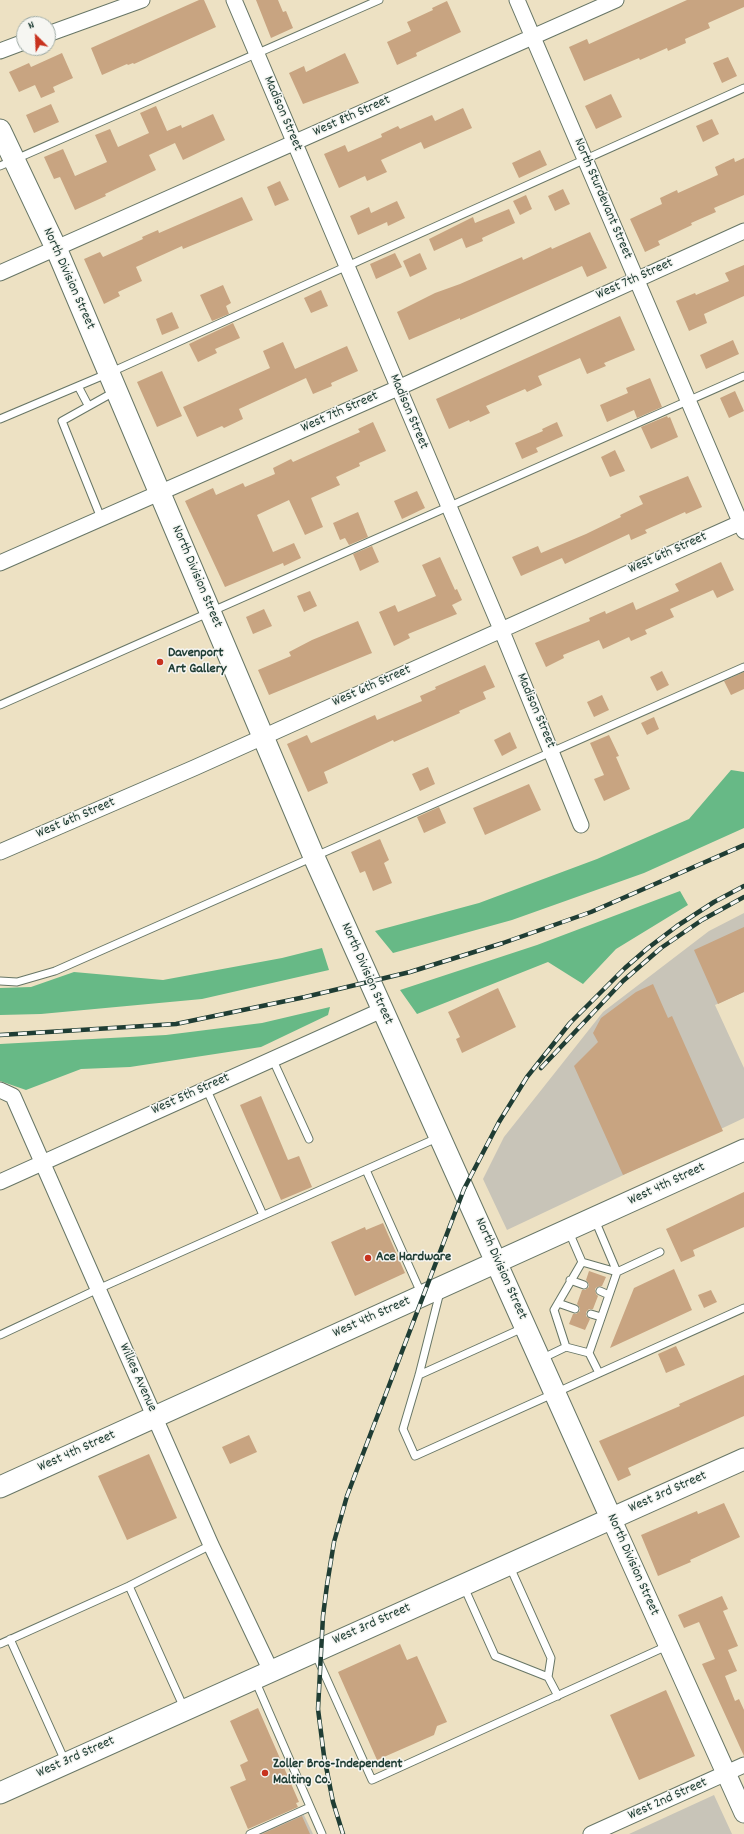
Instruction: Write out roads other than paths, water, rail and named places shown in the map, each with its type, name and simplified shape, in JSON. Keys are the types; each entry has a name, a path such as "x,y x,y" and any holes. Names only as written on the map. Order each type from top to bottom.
{"main road":[{"name":"North Division Street","path":"0,130 7,163 56,248 314,857 611,1518"},
{"name":"West 4th Street","path":"0,1487 744,1150"},
{"name":"West 3rd Street","path":"0,1793 744,1458"}],"street":[{"path":"56,31 142,0"},
{"name":"Madison Street","path":"234,0 501,629 581,825"},
{"name":"North Sturdevant Street","path":"517,0 688,401 743,524"},
{"name":"West 8th Street","path":"0,273 616,0"},
{"path":"0,51 16,45"},
{"name":"West 7th Street","path":"0,563 398,388 744,231"},
{"name":"West 6th Street","path":"0,852 194,768 501,629 743,524"},
{"name":"West 5th Street","path":"0,1182 272,1058 382,1010"},
{"name":"Wilkes Avenue","path":"0,1090 13,1096 211,1545 262,1674"},
{"name":"North Division Street","path":"611,1518 744,1813"},
{"name":"West 2nd Street","path":"591,1834 744,1765"}],"lane":[{"path":"7,163 379,0"},
{"path":"101,518 62,421 88,405 113,382 346,266 744,88"},
{"path":"0,705 744,376"},
{"path":"0,419 78,386 113,382"},
{"path":"78,386 88,405"},
{"path":"0,981 16,982 55,971 744,667"},
{"path":"272,1058 309,1139"},
{"path":"206,1088 263,1215"},
{"path":"0,1335 98,1289 440,1137"},
{"path":"366,1170 422,1296"},
{"path":"594,1218 617,1272 589,1353 599,1373"},
{"path":"568,1230 582,1262"},
{"path":"582,1262 617,1272 660,1252"},
{"path":"566,1347 554,1310 570,1280 582,1262"},
{"path":"570,1280 584,1285"},
{"path":"441,1286 419,1375 403,1429 415,1456 744,1308"},
{"path":"600,1291 609,1295"},
{"path":"558,1303 575,1309"},
{"path":"591,1314 602,1318"},
{"path":"419,1375 525,1327"},
{"path":"540,1359 566,1347 589,1353"},
{"path":"0,1644 129,1586 211,1545"},
{"path":"509,1564 552,1658 548,1677 558,1696"},
{"path":"463,1585 494,1656 548,1677"},
{"path":"129,1586 185,1709"},
{"path":"10,1639 66,1763"},
{"path":"314,1651 372,1780 669,1646"},
{"path":"262,1674 310,1807 322,1834"},
{"path":"250,1834 310,1807"}],"railway":[{"path":"0,1035 176,1024 305,997 410,972 503,943 591,912 744,845"},
{"path":"343,1834 333,1802 324,1756 318,1709 323,1616 334,1542 347,1496 464,1189 499,1122 527,1077 570,1023 625,968 648,948 677,926 714,902 744,886"},
{"path":"541,1068 623,981 661,948 702,920 744,897"}],"place":[{"name":"Davenport Art Gallery","path":"160,662"},
{"name":"Ace Hardware","path":"368,1258"},
{"name":"Zoller Bros-Independent Malting Co.","path":"265,1773"}]}
